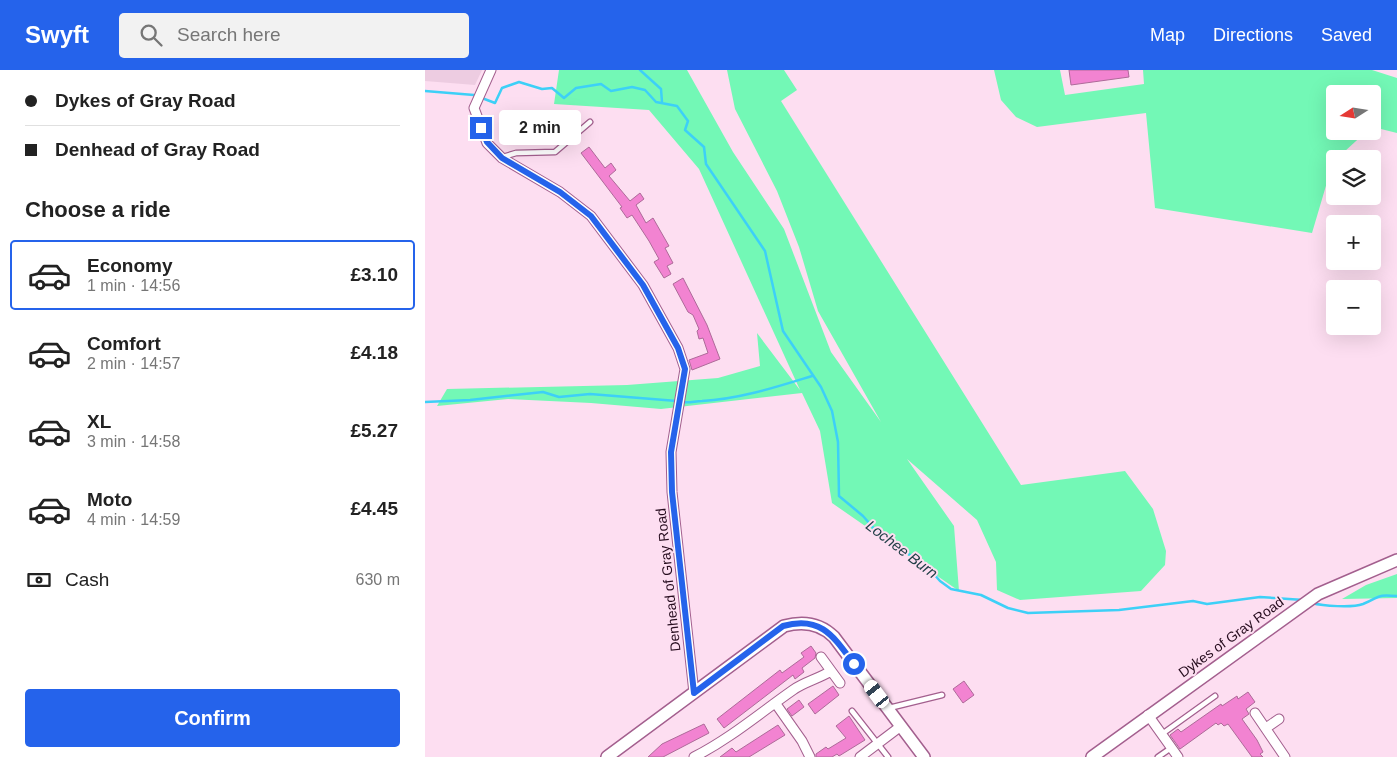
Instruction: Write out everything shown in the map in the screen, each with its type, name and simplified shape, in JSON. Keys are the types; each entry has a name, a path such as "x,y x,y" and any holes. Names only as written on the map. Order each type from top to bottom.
{"street":[{"path":"491,70 475,108 487,142 502,158"},
{"name":"Denhead of Gray Road","path":"502,158 560,192 591,216 643,285 678,348 685,369 671,452 672,492 694,693"},
{"name":"Dykes of Gray Road","path":"1092,757 1318,594 1397,560"},
{"path":"607,757 783,626 805,623 815,624 834,637 924,757"},
{"path":"821,657 840,683"},
{"path":"694,757 724,741 794,689 817,680 831,671"},
{"path":"776,704 802,740 810,757"},
{"path":"1255,713 1285,757"},
{"path":"1148,715 1178,757"},
{"path":"1266,728 1279,720"},
{"path":"860,757 901,726"}],"lane":[{"path":"502,158 516,153 555,152 590,122"},
{"path":"888,709 942,695"},
{"path":"1162,734 1215,696"},
{"path":"852,711 888,757"},
{"path":"1158,757 1171,748"}],"shaded area":[{"path":"425,70 482,70 475,85 425,81"}],"green space":[{"path":"559,70 687,70 733,152 784,229 831,352 881,422 818,311 799,247 777,191 735,109 727,70 784,70 797,90 781,101 1021,485 1125,471 1153,509 1166,551 1165,565 1141,591 1020,600 997,590 996,562 977,520 907,459 954,526 959,591 832,503 820,431 802,393 661,409 508,399 437,406 447,389 627,385 718,378 760,366 757,333 800,390 699,169 649,110 554,104"},
{"path":"994,70 1060,70 1065,95 1144,84 1143,70 1372,70 1397,78 1397,133 1381,129 1381,85 1326,85 1326,140 1357,140 1346,150 1326,150 1326,186 1312,233 1155,208 1146,113 1037,127 1016,117 1001,100"},
{"path":"1397,574 1397,598 1342,599 1366,585"}],"building":[{"path":"1069,70 1128,70 1129,77 1071,85"},
{"path":"589,147 605,168 611,163 616,170 609,176 630,201 640,193 644,199 636,205 646,223 653,218 669,246 665,248 673,263 667,266 671,274 664,278 654,262 659,259 632,215 627,218 620,208 622,207 581,153"},
{"path":"683,278 707,325 720,359 692,370 689,360 708,353 703,338 699,339 697,331 699,329 693,315 688,312 673,284"},
{"path":"811,646 816,653 815,658 802,668 804,672 795,679 793,675 724,728 717,719 780,670 782,673 804,657 801,653"},
{"path":"964,681 974,695 963,703 953,689"},
{"path":"833,686 839,695 815,714 808,704"},
{"path":"1248,692 1255,702 1246,709 1249,714 1242,719 1257,740 1263,752 1260,754 1263,757 1252,757 1228,724 1224,726 1221,723 1218,725 1216,723 1180,749 1170,735 1178,729 1181,732 1221,704 1222,706 1237,696 1238,699"},
{"path":"799,700 804,707 792,716 787,709"},
{"path":"849,716 865,740 839,756 837,754 832,757 816,757 816,754 826,747 828,749 846,738 836,726"},
{"path":"704,724 709,733 663,757 648,757 662,744"},
{"path":"778,725 785,735 749,757 720,757 732,748 736,752"}],"waterway":[{"name":"Lochee Burn","path":"640,70 661,89 662,102"},
{"name":"Lochee Burn","path":"425,91 474,95 495,103 502,88 519,82 542,89 552,88 564,98 576,88 601,84 611,91 632,87 645,90 656,102 677,106 688,121 685,130 704,147 706,164 765,251 783,331 821,387 832,411 838,442 839,496 863,516 877,532 881,531 892,544 925,564 940,581 951,589 981,595 1008,608 1028,613 1119,610 1193,601 1207,604 1260,597 1304,600"},
{"path":"683,402 716,400 744,395 812,376"},
{"path":"425,402 470,400 543,392 559,397 590,394 677,401"},
{"name":"Lochee Burn","path":"1312,603 1330,606 1352,606 1363,604 1381,596 1397,596"}],"route":[{"path":"481,128 487,142 502,158 560,192 591,216 643,285 678,348 685,369 674,425 671,452 672,492 694,693 783,626 794,623 815,624 828,631 854,664"}]}
